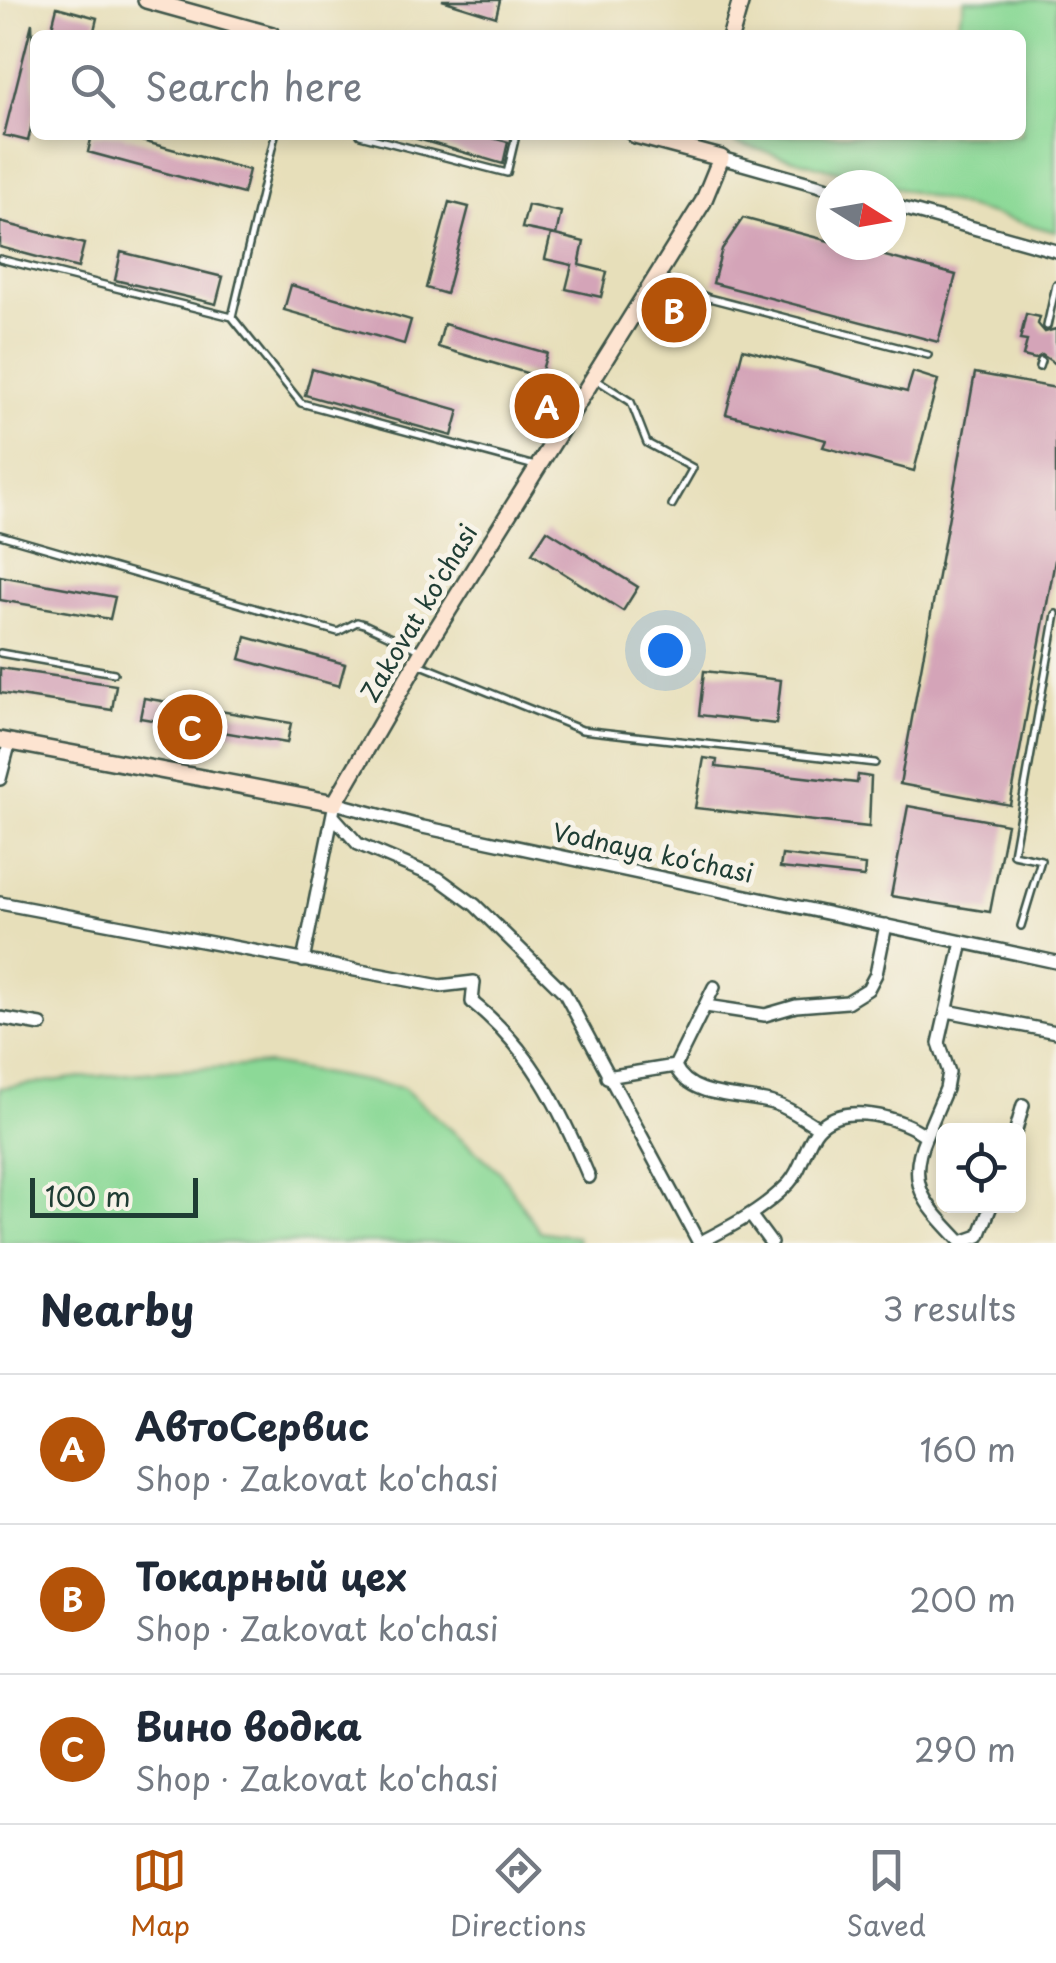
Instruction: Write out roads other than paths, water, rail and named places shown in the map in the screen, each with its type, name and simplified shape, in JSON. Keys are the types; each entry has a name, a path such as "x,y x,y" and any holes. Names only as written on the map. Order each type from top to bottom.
{"main road":[{"path":"146,0 254,30"},
{"path":"733,30 742,0"},
{"path":"698,143 721,158"},
{"name":"Zakovat ko'chasi","path":"334,810 419,657 703,202 721,158"},
{"path":"5,740 334,810"}],"street":[{"path":"721,158 816,185"},
{"path":"906,209 1056,251"},
{"path":"0,779 5,740"},
{"path":"302,961 334,810"},
{"path":"334,810 358,844 438,878 511,938 572,1003 607,1078 699,1243 751,1216 792,1180 819,1128 845,1116 862,1114 895,1119 926,1136"},
{"name":"Vodnaya ko‘chasi","path":"334,810 1056,962"},
{"path":"0,903 440,986 474,982 472,1002 503,1028 540,1074 589,1176"},
{"path":"706,1006 765,1015 796,1006 847,1002 868,989 876,974 886,925"},
{"path":"962,942 939,1043 949,1072 940,1109 917,1156 928,1210 962,1243 979,1236 988,1213"},
{"path":"714,987 676,1066 681,1078 700,1090 780,1105 819,1128"},
{"path":"947,1011 1056,1032"},
{"path":"0,1018 41,1025"},
{"path":"607,1078 676,1066"},
{"path":"1018,1123 1023,1105"},
{"path":"751,1216 771,1243"}],"lane":[{"path":"232,317 274,140"},
{"path":"380,140 507,172 515,140"},
{"path":"0,259 232,317 301,403 538,467"},
{"path":"658,277 709,298 928,355"},
{"path":"1047,326 1056,285"},
{"path":"594,378 630,402 647,443 693,468 672,505"},
{"path":"0,536 338,632 357,622 364,624 419,657 582,730 875,763"},
{"path":"1021,926 1041,860 1013,854 1056,614"},
{"path":"0,652 114,673"}],"place":[{"name":"Токарный цех","path":"674,310"},
{"name":"АвтоСервис","path":"547,406"},
{"name":"Вино водка","path":"190,727"}]}
